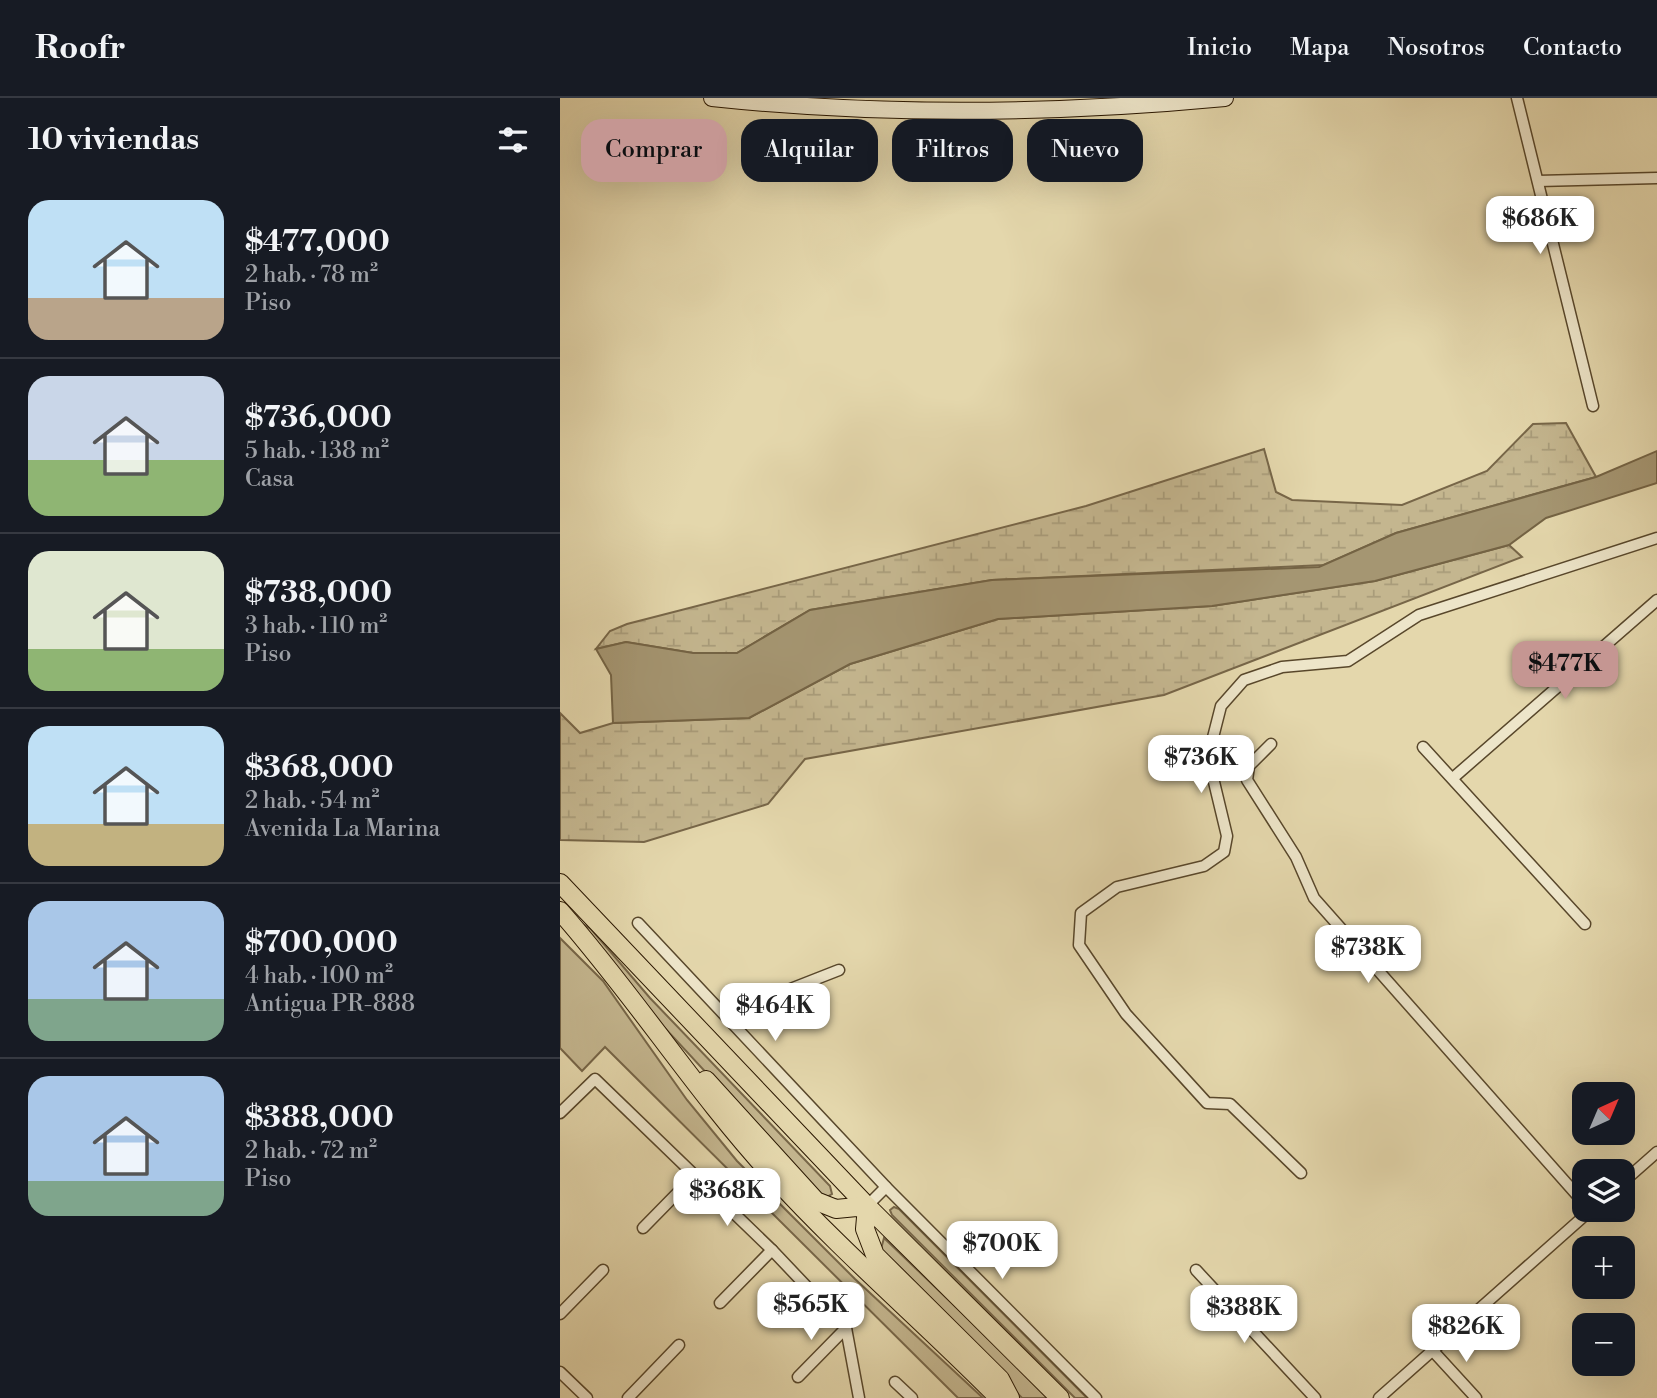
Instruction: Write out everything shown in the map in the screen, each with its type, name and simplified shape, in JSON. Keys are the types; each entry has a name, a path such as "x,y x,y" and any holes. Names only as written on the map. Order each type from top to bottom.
{"main road":[{"path":"560,883 565,906 617,979 666,1046 773,1176 999,1398"},
{"path":"565,906 1059,1398"},
{"path":"666,1046 708,1082 816,1201 836,1209 867,1206"},
{"path":"867,1206 865,1229 875,1255 1000,1380 1010,1398"}],"street":[{"path":"712,98 936,111 1118,108 1225,98"},
{"path":"1517,98 1593,406"},
{"path":"1538,181 1657,178"},
{"path":"1301,1173 1230,1104 1207,1103 1126,1014 1079,945 1081,913 1117,887 1204,866 1224,852 1227,836 1208,757 1221,706 1244,680 1282,667 1348,661 1419,615 1657,538"},
{"path":"1453,778 1657,600"},
{"path":"1271,744 1249,766 1247,780 1296,857 1314,898 1572,1189"},
{"path":"1423,747 1585,924"},
{"path":"638,923 886,1187 1096,1398"},
{"path":"731,1019 747,1006 839,970"},
{"path":"560,1113 595,1079 772,1250 846,1328 859,1398"},
{"path":"1635,1171 1657,1152"},
{"path":"643,1228 695,1175"},
{"path":"867,1206 886,1187"},
{"path":"1379,1398 1574,1222"},
{"path":"720,1303 772,1250"},
{"path":"560,1314 603,1270"},
{"path":"1196,1270 1315,1398"},
{"path":"798,1377 846,1328"},
{"path":"628,1398 679,1345"},
{"path":"1433,1351 1476,1398"},
{"path":"560,1372 587,1398"},
{"path":"895,1382 912,1398"}],"green space":[{"path":"1566,423 1596,477 1396,533 1324,565 992,580 810,610 737,653 693,653 626,642 596,649 610,631 627,624 1086,506 1264,449 1276,492 1292,500 1402,505 1487,471 1533,424"},
{"path":"1509,545 1522,557 1164,695 805,759 768,804 644,842 560,840 560,713 580,733 613,723 749,718 850,664 998,619 1212,606 1375,581"},
{"path":"581,923 591,929 650,998 830,1186 832,1194 823,1199 639,1000"},
{"path":"560,938 603,981 687,1100 737,1161 855,1279 983,1398 958,1398 605,1047 582,1071 560,1048"},
{"path":"894,1207 1087,1398 1075,1398 892,1215 890,1210"},
{"path":"884,1238 1051,1398 1022,1398 881,1249"}],"shaded area":[{"path":"1657,451 1657,483 1546,518 1509,545 1375,581 1212,606 998,619 850,664 749,718 613,723 611,675 596,649 626,642 693,653 737,653 810,610 992,580 1319,567 1396,533 1596,477"}]}
